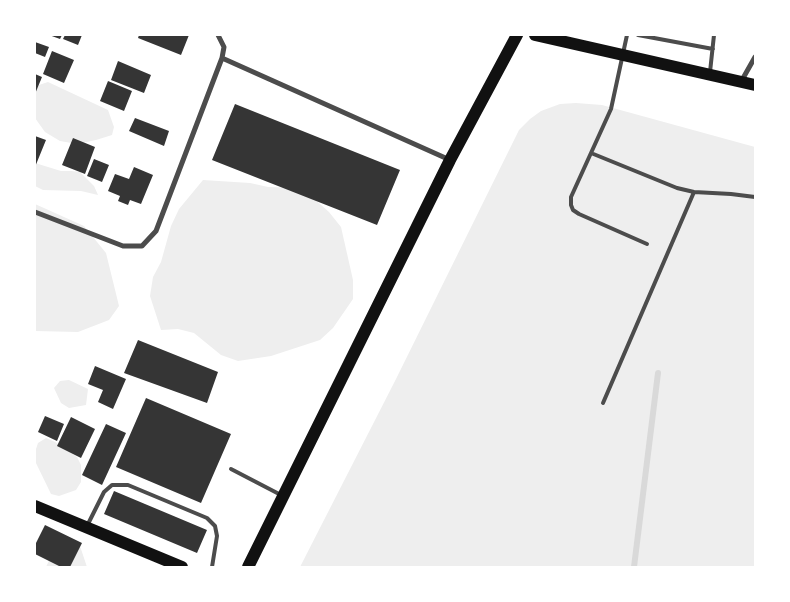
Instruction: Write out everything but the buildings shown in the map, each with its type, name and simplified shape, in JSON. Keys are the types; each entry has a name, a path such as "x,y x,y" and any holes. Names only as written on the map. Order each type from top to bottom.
{"main road":[{"path":"248,567 450,160 517,35"},
{"path":"535,35 755,85"},
{"path":"35,506 182,567"}],"street":[{"path":"35,212 123,246 142,246 156,231 222,58 224,47 218,35"},
{"path":"741,82 755,57"},
{"path":"222,58 450,160"}],"lane":[{"path":"627,35 611,109 570,197 573,210 579,214 647,244"},
{"path":"638,35 713,49"},
{"path":"710,75 714,35"},
{"path":"591,153 677,188 694,192 755,197"},
{"path":"603,403 694,192"},
{"path":"231,468 283,496"},
{"path":"86,528 104,492 112,485 128,485 207,518 215,526 217,536 212,567"}],"shaded area":[{"path":"48,82 108,110 114,127 112,135 77,144 60,141 45,132 35,118 35,92 39,85"},
{"path":"560,104 602,105 755,147 755,567 300,567 396,379 519,130 541,111"},
{"path":"35,163 61,171 80,172 94,186 98,195 81,191 43,190 35,186"},
{"path":"203,180 250,183 268,187 302,188 329,212 341,227 353,280 353,299 333,328 320,340 271,356 238,361 221,355 194,333 178,329 161,330 150,296 153,277 161,262 171,226 179,209"},
{"path":"35,204 84,226 106,253 119,306 109,320 78,332 35,331"},
{"path":"69,380 88,389 86,405 69,408 61,403 54,388 60,381"},
{"path":"46,438 77,457 81,465 81,482 76,490 59,496 51,494 35,461 38,443"},
{"path":"79,543 87,567 46,567 52,554"}],"waterway":[{"path":"634,567 658,373"}]}
